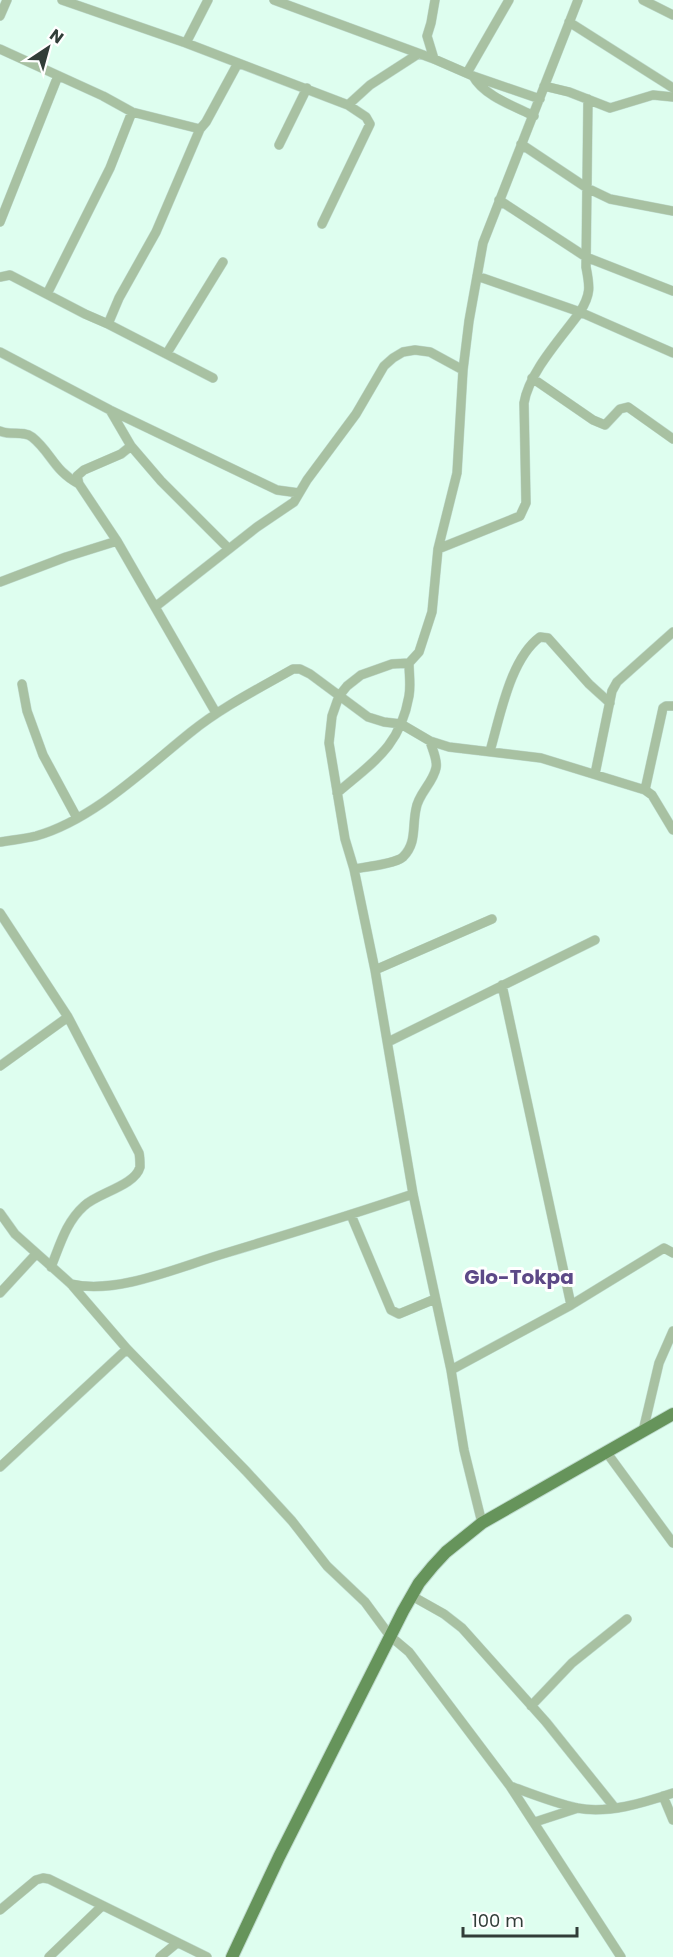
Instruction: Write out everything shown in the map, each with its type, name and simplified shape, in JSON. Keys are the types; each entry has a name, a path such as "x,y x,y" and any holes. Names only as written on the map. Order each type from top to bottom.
{"main road":[{"path":"232,1957 279,1857 419,1583 446,1552 482,1523 673,1414"}],"street":[{"path":"0,16 7,0"},
{"path":"62,0 307,88 348,105 366,117 370,124 322,224"},
{"path":"186,43 208,0"},
{"path":"274,0 540,99"},
{"path":"434,59 427,36 435,0"},
{"path":"470,74 509,0"},
{"path":"337,793 388,748 401,724 410,694 409,663 419,652 432,612 438,549 457,473 463,370 483,243 578,0"},
{"path":"643,0 673,15"},
{"path":"569,22 673,88"},
{"path":"0,49 103,96 132,112 200,129"},
{"path":"348,105 370,85 418,54"},
{"path":"108,324 119,298 156,232 200,129 238,63"},
{"path":"470,74 478,84 500,99 534,116"},
{"path":"0,222 57,76"},
{"path":"544,86 569,92 610,108 653,95 673,97"},
{"path":"279,145 307,88"},
{"path":"438,549 520,516 524,510 527,490 524,403 526,394 532,378 587,302 590,289 586,257 588,99"},
{"path":"47,294 110,168 132,112"},
{"path":"520,144 587,188 610,199 673,211"},
{"path":"499,200 586,257 673,291"},
{"path":"167,353 223,262"},
{"path":"0,277 10,275 213,378"},
{"path":"477,276 580,312 673,353"},
{"path":"155,607 257,527 294,502 307,480 357,414 384,366 393,358 403,352 415,350 430,352 463,370"},
{"path":"0,352 110,410 277,490 299,493"},
{"path":"532,378 593,420 605,425 620,409 628,407 673,439"},
{"path":"110,410 131,446 161,481 229,549"},
{"path":"0,431 31,437 58,470 79,484"},
{"path":"131,446 121,454 84,470 77,476 79,484 117,541 216,713"},
{"path":"277,490 285,510"},
{"path":"0,582 66,556 117,541"},
{"path":"595,774 612,691 616,682 673,632"},
{"path":"490,751 513,673 532,643 540,637 548,638 589,684 610,703"},
{"path":"409,663 392,664 361,675 347,686 339,696 332,716 329,743 345,840 354,869 375,970 413,1194 451,1370 464,1450 482,1523"},
{"path":"0,842 37,836 77,819 147,770 216,713 292,669 300,669 310,674 368,717 401,724 430,741 449,747 541,758 645,790 652,795 673,830"},
{"path":"22,684 27,711 43,755 77,819"},
{"path":"645,790 663,708 673,706"},
{"path":"354,869 400,860 409,850 413,841 418,800 436,770 430,741"},
{"path":"0,913 68,1017 139,1153 140,1166 136,1174 125,1183 85,1204 68,1223 51,1267"},
{"path":"375,970 492,920"},
{"path":"388,1042 596,940"},
{"path":"502,986 571,1305"},
{"path":"0,1066 68,1017"},
{"path":"71,1284 95,1287 168,1272 413,1194"},
{"path":"0,1214 15,1234 71,1284 127,1349 292,1521 327,1566 365,1602 390,1636 410,1652 535,1822 621,1957"},
{"path":"351,1215 391,1310 399,1314 435,1299"},
{"path":"451,1370 571,1305 664,1248 673,1253"},
{"path":"0,1293 36,1254"},
{"path":"643,1431 659,1363 673,1331"},
{"path":"0,1467 127,1349"},
{"path":"607,1453 673,1543"},
{"path":"412,1596 458,1624 531,1706 615,1808"},
{"path":"531,1706 572,1663 627,1619"},
{"path":"510,1786 578,1808 598,1809 615,1808 673,1793"},
{"path":"663,1796 673,1820"},
{"path":"535,1822 578,1808"},
{"path":"0,1910 26,1887 43,1878 207,1957"},
{"path":"49,1957 102,1906"},
{"path":"160,1957 177,1943"}],"district":[{"name":"Glo-Tokpa","path":"519,1277"}]}
